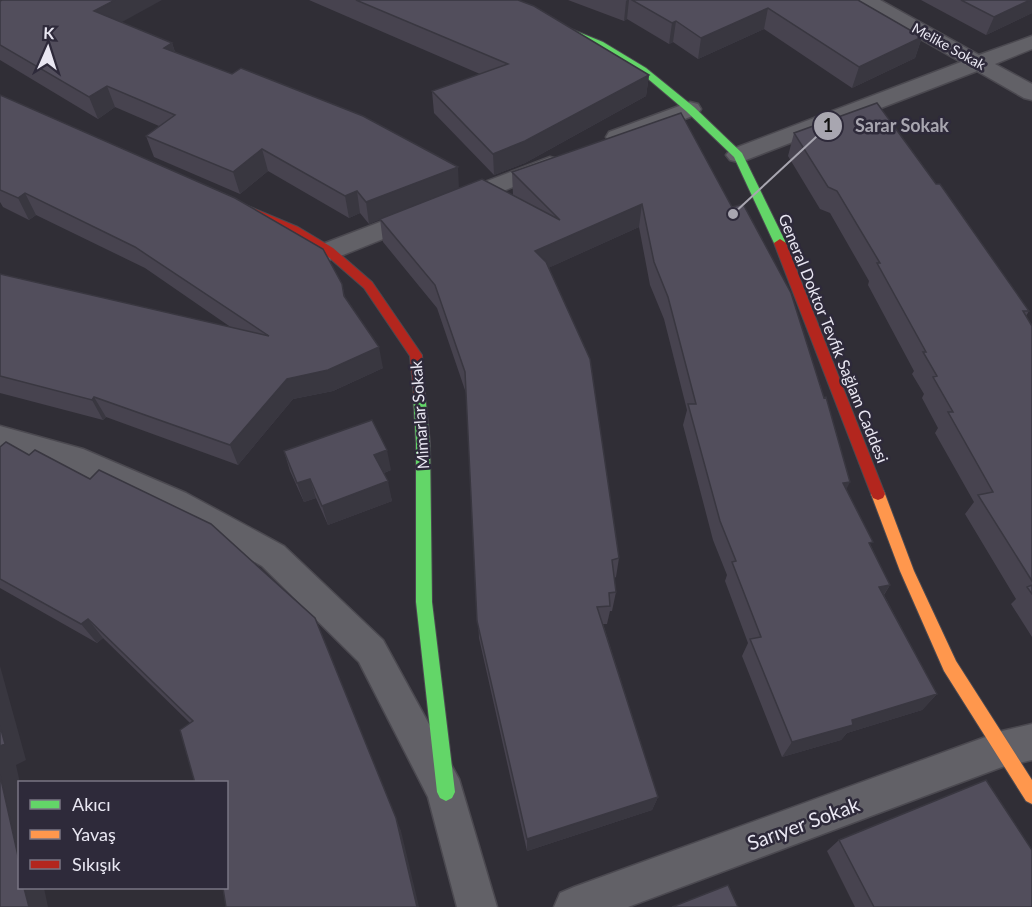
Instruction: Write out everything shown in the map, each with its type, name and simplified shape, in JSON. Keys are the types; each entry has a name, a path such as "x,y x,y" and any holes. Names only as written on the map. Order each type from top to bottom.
{"main road":[{"name":"General Doktor Tevfik Sağlam Caddesi","path":"492,0 600,44 643,70 690,109 738,155 785,252 907,571 950,666 1017,746 1032,795"},
{"name":"Mimarlar Sokak","path":"228,201 294,230 329,251 368,285 416,354 423,443 424,602 446,792"}],"street":[{"name":"Melike Sokak","path":"866,0 1032,93"},
{"path":"738,155 1032,42"},
{"path":"329,251 690,109"},
{"name":"Mimarlar Sokak","path":"0,438 72,458 175,502 273,556 371,651 446,792 477,907"},
{"name":"Sarıyer Sokak","path":"574,907 1017,746"}],"building":[{"path":"115,0 94,11 172,43 164,48 232,74 241,68 363,116 458,167 366,202 357,191 345,196 262,149 233,172 146,136 175,115 107,86 89,97 0,45 0,1"},
{"path":"356,0 518,0 534,6 649,75 525,141 493,154 432,91 508,64"},
{"path":"632,0 858,0 922,37 859,67 768,8 701,38 676,21 672,23"},
{"path":"961,0 1030,0 994,17"},
{"path":"0,95 235,198 323,249 342,284 344,296 379,347 328,370 287,379 230,445 94,397 92,400 0,376 0,274 269,336 135,247 25,193 18,198 0,190"},
{"path":"877,103 936,184 940,184 1029,311 1023,311 1032,326 1032,581 978,495 993,492 948,412 953,412 933,377 937,376 923,352 926,352 877,263 880,263 837,191 828,187 794,133"},
{"path":"681,113 732,207 743,204 791,293 824,398 826,397 850,482 843,483 873,542 869,543 890,585 879,587 937,694 852,720 853,725 792,742 750,639 761,637 732,562 736,561 720,521 688,404 696,404 668,297 654,262 642,204 535,251 546,262 590,359 619,558 612,560 616,592 609,593 610,606 597,607 658,797 527,839 477,621 465,372 435,285 380,219 482,179 560,220 512,172"},
{"path":"372,420 387,450 374,455 388,481 322,506 310,479 297,483 284,451"},
{"path":"6,442 29,455 35,450 90,479 99,470 211,524 315,618 396,818 417,907 226,907 223,889 228,889 228,781 194,781 180,730 193,721 88,619 81,624 0,579 0,447"},
{"path":"0,726 5,744 0,746"},
{"path":"0,775 18,856 18,889 24,889 29,907 0,907"},
{"path":"986,780 1032,850 1032,907 874,907 839,840"},
{"path":"728,885 738,907 672,907"}],"traffic: fast":[{"path":"492,0 600,44 643,70 690,109 738,155 780,243"},
{"path":"419,394 423,443 424,602 446,792"}],"traffic: slow":[{"path":"878,494 907,571 950,666 1032,795"}],"traffic: jam":[{"path":"236,205 294,230 329,251 368,285 416,355 419,394"},
{"path":"780,243 878,494"}],"place":[{"name":"Sarar Sokak","path":"733,214"}]}
